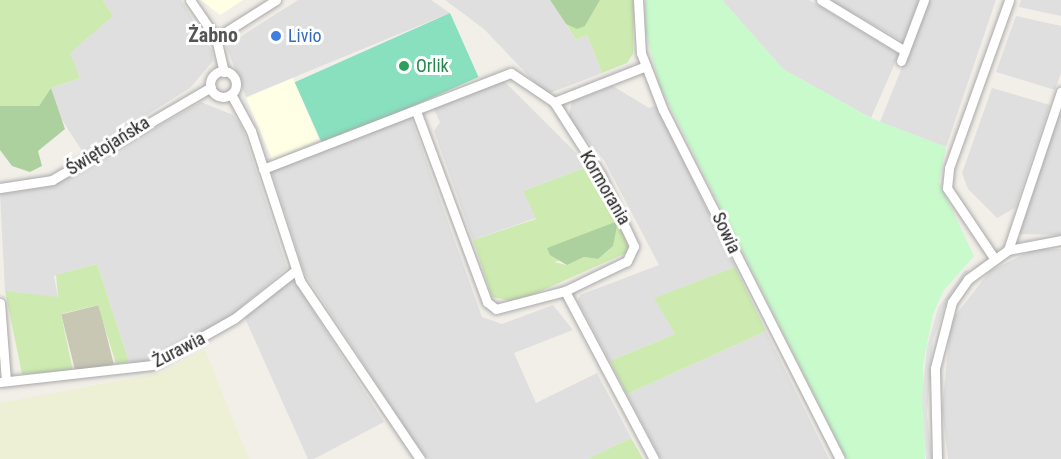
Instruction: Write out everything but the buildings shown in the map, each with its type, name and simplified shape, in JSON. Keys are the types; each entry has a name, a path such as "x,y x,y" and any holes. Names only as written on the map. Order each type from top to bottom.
{"street":[{"path":"190,0 216,38 224,72 235,80 231,94 263,169 296,271 420,459"},
{"path":"216,38 276,0"},
{"name":"Sowia","path":"639,0 646,66 840,459"},
{"path":"821,0 905,51"},
{"path":"901,61 924,0"},
{"path":"994,258 947,188 949,168 1009,0"},
{"path":"263,169 408,109 416,111 511,73 554,102 646,66"},
{"path":"224,72 213,76 210,87 219,96 231,94"},
{"name":"Świętojańska","path":"0,188 52,180 210,87"},
{"path":"1008,250 1060,97"},
{"name":"Kormorania","path":"554,102 600,174 634,246 627,261 565,291"},
{"path":"416,111 487,302 496,309 565,291 654,459"},
{"path":"937,459 933,391 942,326 968,279 1008,250 1061,240"},
{"name":"Żurawia","path":"0,303 3,381 152,365 235,318 296,271"}],"shaded area":[{"path":"103,0 181,0 212,51 213,61 190,88 84,154 57,112 51,88 80,78 69,53 113,16"},
{"path":"201,0 243,0 220,15"},
{"path":"298,0 431,0 450,13 246,97 226,46"},
{"path":"445,0 550,0 576,40 587,35 602,73 550,93 542,90 484,29"},
{"path":"722,0 809,0 899,54 871,118 783,69"},
{"path":"830,0 919,0 904,42"},
{"path":"929,0 996,0 946,147 880,122"},
{"path":"1021,0 1061,0 1061,16 1019,7"},
{"path":"1016,16 1061,26 1061,73 1055,90 996,72"},
{"path":"293,78 319,140 272,160 246,98"},
{"path":"502,79 589,166 523,191 536,218 473,240 434,131 440,122 433,107"},
{"path":"613,86 649,108 656,105 735,267 655,298 675,334 610,361 578,301 580,295 659,265 604,160 568,119 572,101"},
{"path":"992,88 1050,105 1015,208 997,218 968,189 962,173"},
{"path":"201,102 233,115 242,127 287,268 225,321 155,360 138,364 129,362 97,264 54,276 58,298 5,291 0,194 52,186"},
{"path":"1061,108 1061,235 1019,234 1017,231"},
{"path":"409,113 482,317 502,324 553,305 573,330 514,353 536,403 597,373 631,438 587,459 428,459 415,443 304,272 271,169"},
{"path":"1035,249 1061,249 1061,459 948,459 942,409 951,321 990,271"},
{"path":"965,270 969,271 946,303 933,340 927,414 932,459 926,459 922,396 927,347 938,308"},
{"path":"293,279 384,422 314,459 308,459 244,316 273,288"},
{"path":"99,305 114,364 76,374 61,314"},
{"path":"766,331 829,459 661,459 627,394"},
{"path":"205,349 249,459 0,459 0,403 159,373"}],"green space":[{"path":"0,0 103,0 113,16 70,53 80,78 51,88 39,106 0,106"},
{"path":"550,0 600,0 585,26 577,29 566,24"},
{"path":"600,0 634,0 633,54 627,63 602,73 587,35 576,40 566,24 585,26"},
{"path":"645,0 722,0 783,69 871,118 946,147 939,182 974,256 944,290 933,314 923,365 925,459 846,459 659,84 645,29"},
{"path":"450,13 478,77 323,146 295,82"},
{"path":"51,88 65,129 38,151 42,166 30,172 12,166 0,150 0,106 39,106"},
{"path":"589,166 629,243 626,253 516,302 492,297 473,240 536,219 523,191","holes":["613,246 598,259 584,257 566,265 554,262"]},
{"path":"618,221 613,246 598,259 584,257 567,265 550,255 547,248"},
{"path":"97,264 129,362 116,364 98,305 61,314 73,371 22,374 5,291 58,297 56,275"},
{"path":"735,267 766,331 627,394 610,361 675,334 654,298"},
{"path":"631,438 643,459 587,459"}],"place":[{"name":"Livio","path":"276,36"},
{"name":"Orlik","path":"404,66"}],"district":[{"name":"Żabno","path":"213,35"}]}
